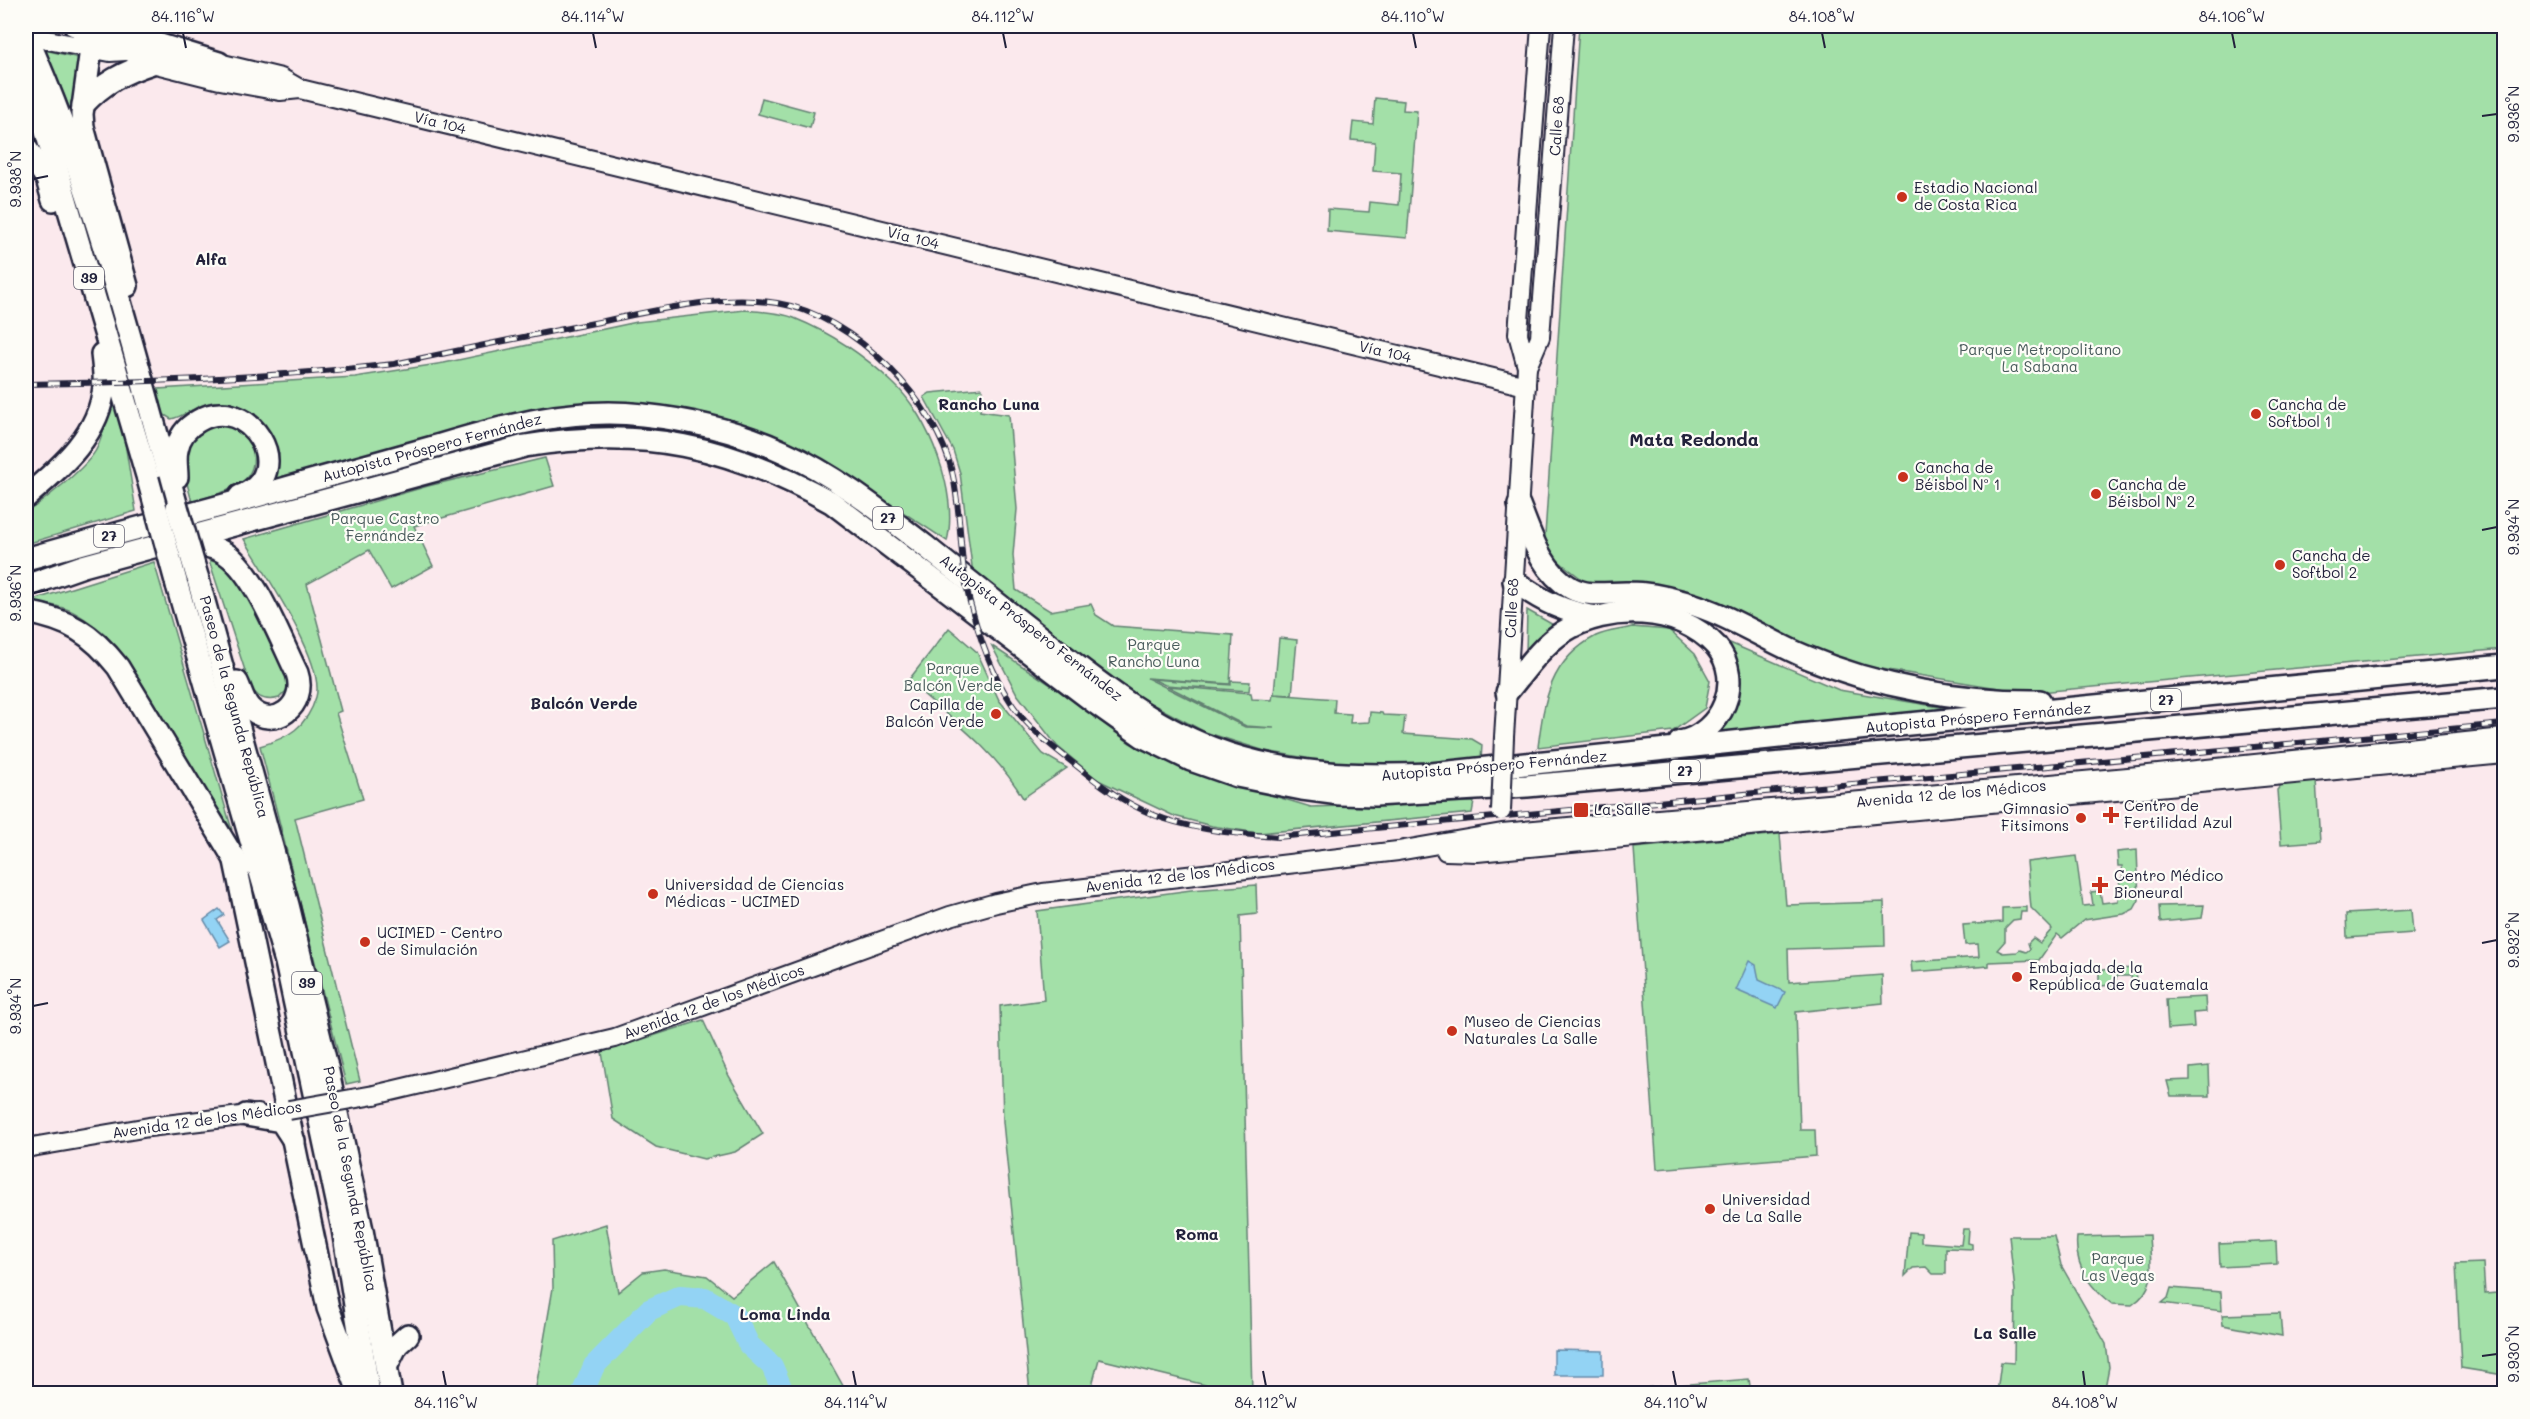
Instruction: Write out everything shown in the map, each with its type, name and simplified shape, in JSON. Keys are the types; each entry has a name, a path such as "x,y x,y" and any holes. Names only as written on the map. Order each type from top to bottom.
{"highway":[{"path":"104,26 219,63"},
{"path":"78,27 91,49 83,105 83,127 126,277 136,357"},
{"name":"Paseo de la Segunda República","path":"28,36 60,115 182,509 198,577 288,905 324,1055 362,1230 391,1394"},
{"path":"83,105 94,93 114,78 152,63"},
{"name":"Paseo de la Segunda República","path":"26,78 44,125 286,962 343,1229 369,1394"},
{"path":"26,148 47,179 103,364"},
{"path":"26,498 62,467 88,434 98,410 104,386 96,302"},
{"name":"Autopista Próspero Fernández","path":"26,559 182,509 537,418 602,413 676,419 748,438 815,468 843,484 1103,686 1148,716 1207,746 1254,761 1336,775 1371,777 1431,774 2505,666"},
{"path":"229,415 243,420 257,432 262,441 267,459 263,478 248,493 182,509 177,450 181,436 201,418 229,415"},
{"name":"Autopista Próspero Fernández","path":"26,586 83,566 525,446 578,439 611,438 647,440 710,451 765,469 831,502 1142,736 1191,760 1237,776 1302,789 1340,794 1376,795 1527,786 2505,698"},
{"path":"1519,505 1545,564 1558,579 1573,589 1587,593 1658,596 1686,603 1805,657 1854,674 1970,698 2030,701 2182,699"},
{"path":"176,541 204,545 223,552 238,564 251,582 300,682 300,695 287,712 277,716 264,715 255,712 246,702 198,577"},
{"path":"1514,581 1554,606 1599,618"},
{"path":"26,612 53,617 79,628 100,645 118,667 234,856 286,962"},
{"path":"1507,692 1547,645 1580,623 1622,614 1647,613 1674,618 1700,631 1717,647 1726,664 1728,681 1726,699 1720,715 1710,728 1684,741 1603,757"},
{"path":"2473,701 2459,695 2459,686 2462,683 2505,676"},
{"path":"234,856 289,1110 328,1308 359,1394"},
{"path":"246,1115 281,1121 296,1145"},
{"path":"386,1367 397,1345 408,1335"}],"main road":[{"name":"Calle 68","path":"1502,841 1504,737 1527,367 1518,334 1541,26"},
{"name":"Calle 68","path":"1527,367 1540,337 1564,26"},
{"name":"Vía 104","path":"78,27 152,63 220,80 280,91 300,89"},
{"name":"Vía 104","path":"28,36 91,49 163,52 219,63 281,78 300,89 1526,386"},
{"name":"Avenida 12 de los Médicos","path":"26,1148 149,1127 289,1110 374,1095 615,1038 950,916 1043,893 1398,851 2505,738"},
{"name":"Avenida 12 de los Médicos","path":"1398,851 1477,852 1502,841 2505,754"}],"green space":[{"name":"Parque Metropolitano La Sabana","path":"1579,26 2504,26 2504,649 2029,693 1845,663 1666,586 1587,583 1544,550"},
{"path":"45,50 83,59 70,109"},
{"path":"762,98 814,112 810,128 758,114"},
{"path":"1375,98 1404,101 1403,110 1417,111 1407,238 1327,231 1328,209 1369,212 1370,202 1399,205 1401,173 1373,171 1375,142 1351,140 1353,122 1373,124"},
{"path":"745,310 788,316 821,331 870,363 906,397 929,435 945,479 950,522 947,541 825,461 757,433 604,409 270,488 278,469 277,448 270,436 251,415 232,403 213,402 171,419 163,414 158,389 355,377 444,363 637,322"},
{"path":"116,388 136,511 26,544 26,513 65,483 92,455 104,428 109,393"},
{"name":"Parque Rancho Luna","path":"982,388 980,411 1009,415 1017,509 1013,555 1016,590 1050,611 1091,604 1096,615 1113,626 1233,635 1230,684 1147,678 1245,727 1274,728 1246,726 1167,686 1251,693 1252,699 1272,700 1273,694 1335,699 1334,713 1351,714 1350,723 1369,722 1370,712 1405,716 1403,734 1472,739 1482,745 1481,760 1370,765 1265,751 1205,732 1137,696 973,574 960,473 953,450 924,397 930,393"},
{"path":"214,423 229,424 250,438 253,454 252,467 248,476 230,490 192,502 184,464 185,445 189,437 198,429"},
{"name":"Parque Castro Fernández","path":"545,458 554,486 414,526 433,566 391,589 369,550 307,584 341,711 336,713 363,799 295,818 360,1081 346,1084 260,746 288,735 302,724 316,697 317,682 303,640 244,539 428,486"},
{"path":"209,560 224,565 238,576 289,669 290,687 279,698 262,698 250,686"},
{"path":"154,562 232,830 105,634 86,619 69,610 27,602"},
{"path":"1527,610 1555,626 1526,653"},
{"path":"1632,627 1669,630 1695,654 1710,681 1705,708 1673,731 1538,747 1543,713 1552,683 1568,657 1596,636"},
{"name":"Parque Balcón Verde","path":"949,628 977,652 999,700 1043,754 1067,768 1023,798 985,749 908,681"},
{"path":"1716,637 1839,690 1975,713 1718,733 1738,702 1737,669"},
{"path":"1279,638 1297,640 1292,695 1274,694"},
{"path":"992,646 1051,685 1130,743 1190,771 1311,807 1474,802 1472,813 1259,833 1212,826 1174,816 1098,780 1057,746 1017,694"},
{"path":"1152,679 1231,685 1231,681 1250,682 1249,691 1165,685"},
{"path":"2316,781 2320,841 2281,844 2277,790 2282,784"},
{"path":"1780,834 1786,905 1884,902 1885,946 1788,949 1789,982 1882,975 1883,1003 1796,1012 1800,1130 1815,1130 1816,1156 1657,1169 1634,848"},
{"path":"2137,850 2139,900 2134,909 2124,914 2084,920 2062,938 2057,934 2039,960 1989,962 1989,966 1912,972 1911,962 1979,957 1978,944 1965,945 1963,925 2002,922 2002,908 2027,907 2027,912 2021,912 2020,919 2013,920 2005,928 2005,941 1997,950 2003,953 2020,950 2026,952 2030,949 2028,943 2033,938 2040,943 2052,929 2031,908 2027,862 2076,856 2083,906 2093,905 2091,892 2100,891 2102,903 2118,901 2118,891 2121,891 2119,879 2123,878 2122,866 2118,866 2117,852"},
{"path":"1256,885 1257,914 1240,916 1252,1393 1238,1393 1099,1359 1090,1393 1030,1393 1003,1122 1000,1006 1044,1000 1037,911 1191,890"},
{"path":"2204,905 2202,918 2160,922 2159,906"},
{"path":"2411,910 2413,933 2347,938 2346,914"},
{"path":"2135,968 2136,984 2132,984 2131,976 2116,976 2116,985 2099,986 2099,970"},
{"path":"2205,997 2206,1012 2193,1013 2194,1027 2168,1029 2166,999"},
{"path":"703,1020 729,1076 763,1134 735,1152 704,1159 656,1147 613,1119 602,1052"},
{"path":"2209,1066 2210,1096 2171,1096 2167,1081 2190,1080 2190,1068"},
{"path":"606,1224 618,1292 643,1272 664,1269 707,1276 732,1296 774,1262 847,1393 535,1393 553,1288 552,1241"},
{"path":"1963,1229 1969,1229 1968,1243 1972,1244 1972,1249 1946,1248 1946,1274 1933,1274 1926,1267 1913,1268 1905,1276 1909,1232 1921,1233 1921,1242 1961,1245"},
{"name":"Parque Las Vegas","path":"2149,1235 2151,1274 2146,1291 2132,1305 2112,1304 2096,1290 2085,1275 2078,1257 2077,1237"},
{"path":"2009,1236 2054,1236 2061,1265 2106,1344 2109,1367 2104,1393 1997,1393 2001,1362 2014,1363 2015,1291"},
{"path":"2276,1241 2277,1264 2220,1267 2219,1244"},
{"path":"2483,1263 2485,1294 2497,1293 2497,1288 2504,1288 2504,1375 2461,1368 2456,1264"},
{"path":"2171,1288 2221,1292 2222,1311 2162,1303 2168,1298"},
{"path":"2280,1313 2282,1336 2223,1325 2222,1315"},
{"path":"1749,1379 1751,1393 1644,1393 1644,1388"}],"water":[{"path":"219,909 224,915 217,920 230,941 220,947 204,920"},
{"path":"1749,961 1756,965 1759,980 1785,992 1777,1008 1736,990"},
{"path":"1554,1350 1603,1351 1603,1375 1554,1375"}],"waterway":[{"path":"582,1394 594,1366 649,1310 680,1296 705,1298 735,1316 749,1345 772,1366 784,1394"}],"railway":[{"path":"26,384 210,378 302,373 394,364 662,309 708,302 777,303 806,311 834,325 888,366 911,392 930,419 944,448 953,476 964,574 975,620 997,677 1020,715 1050,744 1122,799 1165,819 1221,831 1277,837 2504,724"}],"place":[{"name":"Estadio Nacional de Costa Rica","path":"1902,197"},
{"name":"Cancha de Softbol 1","path":"2256,414"},
{"name":"Cancha de Béisbol Nº 1","path":"1903,477"},
{"name":"Cancha de Béisbol Nº 2","path":"2096,494"},
{"name":"Cancha de Softbol 2","path":"2280,565"},
{"name":"Capilla de Balcón Verde","path":"996,714"},
{"name":"La Salle","path":"1581,810"},
{"name":"Centro de Fertilidad Azul","path":"2111,815"},
{"name":"Gimnasio Fitsimons","path":"2081,818"},
{"name":"Centro Médico Bioneural","path":"2100,885"},
{"name":"Universidad de Ciencias Médicas - UCIMED","path":"653,894"},
{"name":"UCIMED - Centro de Simulación","path":"365,942"},
{"name":"Embajada de la República de Guatemala","path":"2017,977"},
{"name":"Museo de Ciencias Naturales La Salle","path":"1452,1031"},
{"name":"Universidad de La Salle","path":"1710,1209"}],"district":[{"name":"Alfa","path":"211,259"},
{"name":"Rancho Luna","path":"989,404"},
{"name":"Mata Redonda","path":"1694,440"},
{"name":"Balcón Verde","path":"584,703"},
{"name":"Roma","path":"1197,1234"},
{"name":"Loma Linda","path":"785,1314"},
{"name":"La Salle","path":"2005,1333"}]}
